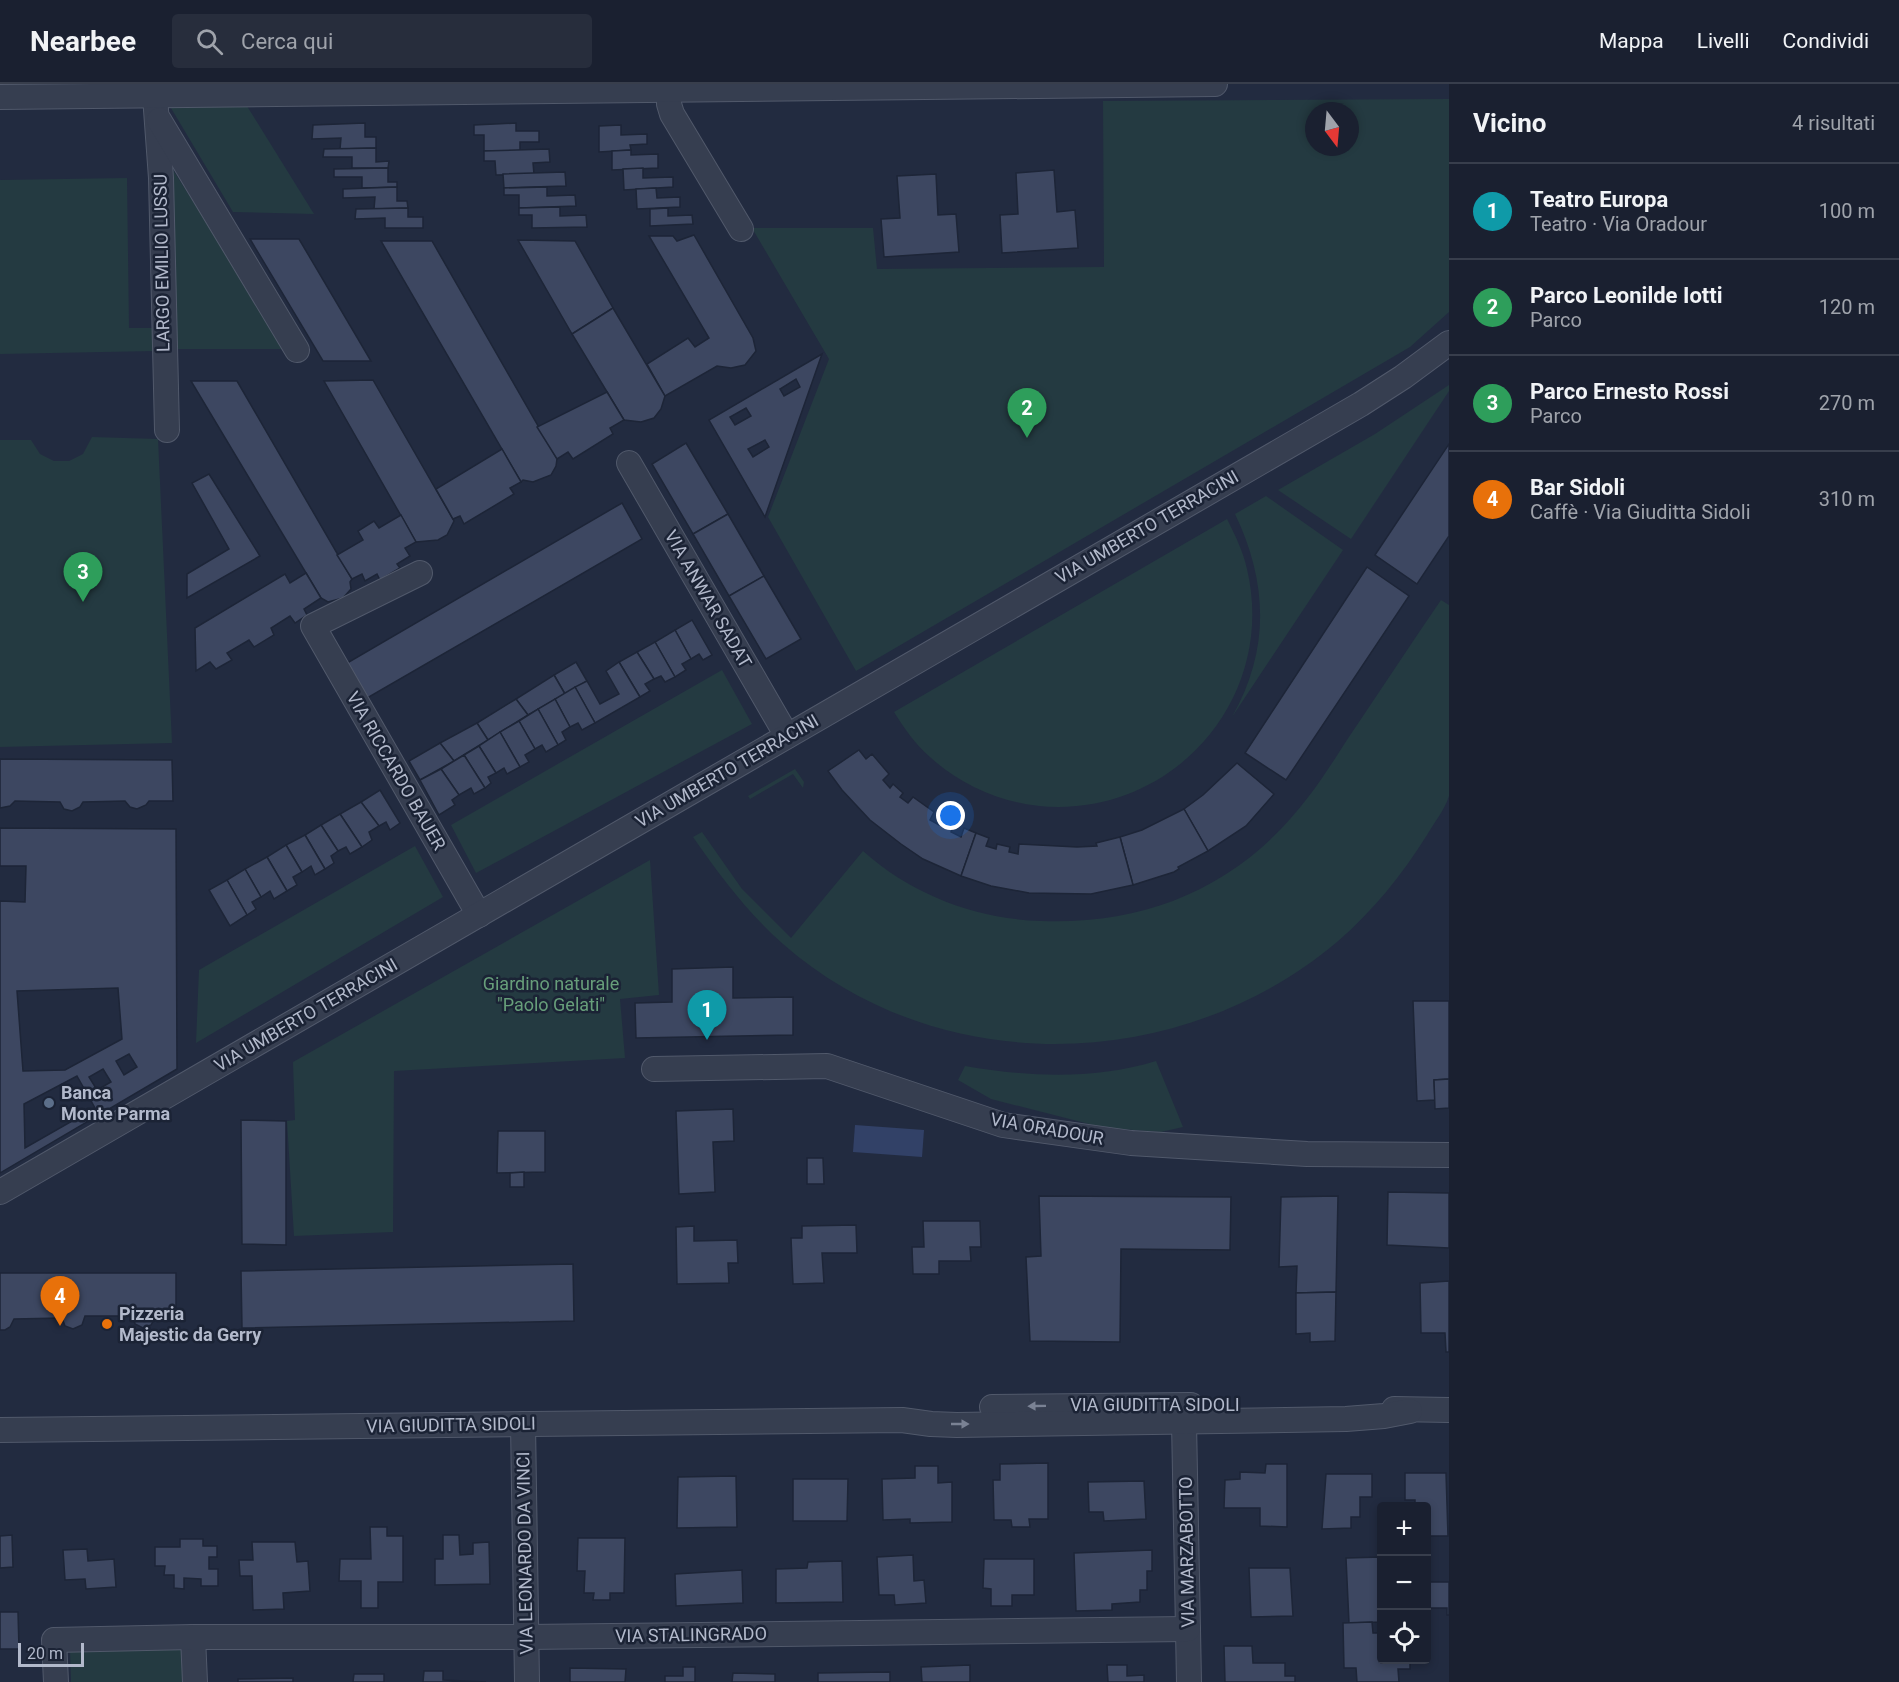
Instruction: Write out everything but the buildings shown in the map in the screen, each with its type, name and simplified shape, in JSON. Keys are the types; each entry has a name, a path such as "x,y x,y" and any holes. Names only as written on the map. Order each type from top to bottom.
{"street":[{"path":"0,98 156,107 191,89 669,90 1215,84"},
{"path":"669,90 672,114 741,229"},
{"path":"156,107 297,350"},
{"name":"LARGO EMILIO LUSSU","path":"156,107 167,430"},
{"name":"VIA UMBERTO TERRACINI","path":"0,1192 1361,404 1449,343"},
{"name":"VIA ANWAR SADAT","path":"629,463 787,736"},
{"name":"VIA RICCARDO BAUER","path":"420,573 312,626 478,915"},
{"name":"VIA ORADOUR","path":"654,1069 827,1066 1003,1125 1131,1143 1307,1154 1449,1155"},
{"name":"VIA GIUDITTA SIDOLI","path":"902,1419 930,1408 1102,1405 1354,1405 1410,1411"},
{"name":"VIA GIUDITTA SIDOLI","path":"0,1430 902,1419 948,1425 1184,1422 1357,1419 1410,1411 1449,1410"},
{"name":"VIA MARZABOTTO","path":"1184,1422 1189,1682"},
{"name":"VIA LEONARDO DA VINCI","path":"523,1424 527,1682"},
{"name":"VIA STALINGRADO","path":"56,1682 54,1640 1188,1629"},
{"path":"193,1637 195,1682"}],"green space":[{"path":"242,98 314,214 233,212 168,103"},
{"path":"1449,99 1449,312 1410,347 856,671 768,517 829,359 752,228 873,228 877,269 1104,267 1103,101"},
{"path":"173,170 287,349 175,349"},
{"path":"127,178 129,328 155,328 155,351 0,354 0,180"},
{"path":"1449,385 1449,391 1351,539 1278,490 1375,434"},
{"path":"92,437 158,439 172,743 0,747 0,440 31,440 40,454 54,461 69,461 83,454"},
{"path":"1266,496 1343,550 1232,717 1253,667 1260,616 1259,591 1254,565 1235,514"},
{"path":"1227,519 1241,549 1247,569 1252,614 1247,658 1233,698 1210,734 1181,764 1145,787 1104,802 1059,807 1007,800 974,787 944,768 919,747 894,712"},
{"path":"1441,600 1449,605 1449,796 1442,811 1386,892 1337,942 1275,986 1207,1017 1134,1037 1060,1044 986,1038 913,1020 845,989 783,944 735,894 693,837 702,832 742,889 791,938 863,851 882,867 924,892 969,910 993,915 1041,921 1081,920 1120,916 1157,906 1192,893 1224,875 1255,853 1283,827 1321,779"},
{"path":"722,670 752,724 476,873 451,825"},
{"path":"795,769 804,782 803,788 793,774 750,799 748,796"},
{"path":"415,846 443,897 196,1043 199,970"},
{"name":"Giardino naturale \"Paolo Gelati\"","path":"650,860 659,995 620,999 625,1058 394,1071 393,1232 294,1236 287,1121 295,1120 293,1062"},
{"path":"1156,1061 1183,1127 1161,1132 1093,1125 991,1099 958,1080 965,1066 1013,1073 1061,1075 1109,1071"},
{"path":"70,1649 184,1649 185,1682 71,1682"}],"water":[{"path":"855,1125 924,1130 922,1157 853,1152"}],"place":[{"name":"Parco Leonilde Iotti","path":"1027,438"},
{"name":"Parco Ernesto Rossi","path":"83,602"},
{"name":"Teatro Europa","path":"707,1040"},
{"name":"Banca Monte Parma","path":"49,1103"},
{"name":"Pizzeria Majestic da Gerry","path":"107,1324"},
{"name":"Bar Sidoli","path":"60,1326"}]}
